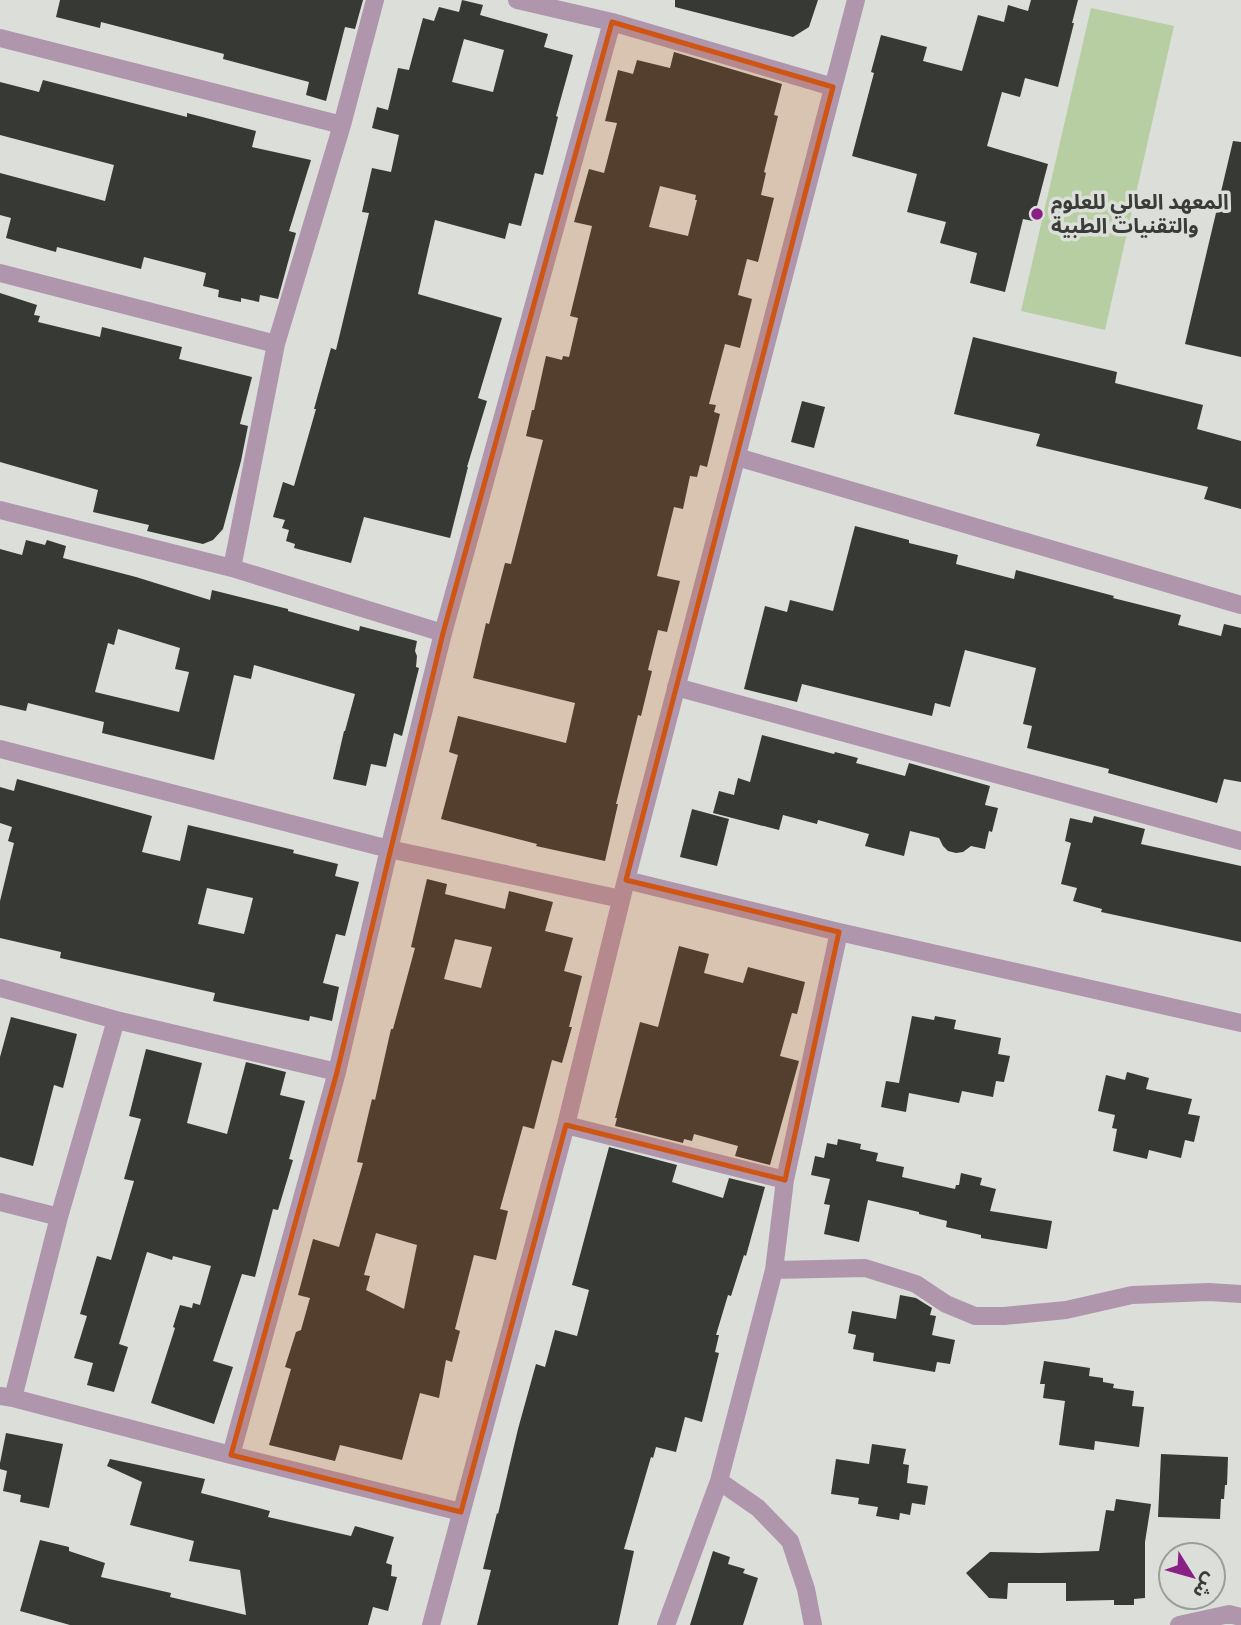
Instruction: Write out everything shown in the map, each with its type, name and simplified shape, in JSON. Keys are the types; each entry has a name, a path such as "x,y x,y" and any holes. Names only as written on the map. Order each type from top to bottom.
{"street":[{"path":"232,568 276,344 342,125 374,0"},
{"path":"517,0 612,22 833,86"},
{"path":"431,1625 566,1125 621,899 856,0"},
{"path":"231,1455 337,1072 443,633 612,22"},
{"path":"0,38 342,125"},
{"path":"0,273 276,344"},
{"path":"737,457 1241,605"},
{"path":"0,510 232,568 443,633"},
{"path":"676,687 1241,841"},
{"path":"0,749 390,849 621,899"},
{"path":"626,880 839,932 1241,1023"},
{"path":"666,1625 719,1481 774,1270 785,1180 839,932"},
{"path":"0,988 116,1020 337,1072"},
{"path":"116,1020 6,1397 461,1512"},
{"path":"566,1125 785,1180"},
{"path":"0,1202 59,1217"},
{"path":"774,1270 865,1268 916,1284 946,1304 975,1316 1066,1310 1132,1295 1209,1292 1241,1294"},
{"path":"719,1481 758,1508 790,1541 806,1589 813,1625"},
{"path":"1179,1625 1229,1614 1241,1617"}],"highlighted area":[{"path":"612,22 833,87 626,880 839,932 785,1180 566,1125 461,1512 231,1455 337,1072 443,633"}],"green space":[{"path":"1091,8 1174,26 1105,330 1021,311"}],"building":[{"path":"60,0 363,0 355,29 345,27 326,101 306,95 309,82 223,59 224,54 101,22 100,28 56,17"},
{"path":"462,0 483,5 480,15 548,34 544,47 573,55 543,175 535,173 521,226 509,223 505,239 435,220 418,294 502,318 478,398 487,401 450,538 364,517 351,563 294,548 295,544 286,541 289,530 282,528 285,520 273,517 283,482 294,486 331,348 336,350 369,213 362,212 372,168 391,172 399,135 372,128 377,107 388,110 398,68 409,70 423,18 434,21 439,7 459,12","holes":["464,39 504,50 493,92 452,82"]},
{"path":"675,0 818,0 809,27 793,37 675,7"},
{"path":"1031,0 1078,0 1058,87 1025,78 1020,97 1002,92 987,146 1048,164 1033,221 1023,219 1005,292 970,283 977,253 940,243 946,222 907,212 917,174 852,156 881,35 927,47 923,61 962,71 978,15 1004,22 1008,5 1028,11"},
{"path":"674,52 782,84 761,195 774,198 758,262 747,259 738,295 752,299 740,348 725,344 709,404 716,405 714,412 720,414 707,467 700,465 697,477 690,476 683,509 674,507 657,576 680,581 667,632 658,630 648,670 652,671 641,716 638,715 605,861 536,846 537,844 441,819 458,755 449,752 458,716 566,743 575,703 473,678 486,623 489,624 505,563 511,564 543,440 526,436 546,356 562,360 563,356 569,357 578,318 570,316 592,226 574,222 589,169 604,173 617,123 605,121 618,70 633,74 637,60 670,68","holes":["660,186 696,195 688,236 649,227"]},
{"path":"43,80 187,117 187,113 256,131 252,147 311,160 289,231 296,233 278,299 260,295 259,302 241,298 241,302 218,297 219,290 203,286 206,273 144,257 141,269 57,247 56,252 6,238 11,218 0,215 0,173 105,201 114,165 0,135 0,82 39,92"},
{"path":"1233,141 1241,142 1241,357 1185,344"},
{"path":"0,293 37,305 34,315 40,316 38,322 100,337 102,327 182,347 179,359 252,377 240,424 248,426 241,461 223,529 213,540 203,544 147,531 149,525 93,512 98,490 0,462"},
{"path":"973,337 1117,372 1115,383 1203,405 1197,429 1241,441 1241,509 1204,499 1208,487 1036,446 1040,434 954,414"},
{"path":"802,401 825,407 814,448 791,442"},
{"path":"855,526 958,555 956,564 1014,579 1016,570 1181,615 1178,625 1221,636 1224,624 1241,628 1241,782 1224,779 1217,803 1108,773 1109,769 1027,748 1032,726 1023,724 1036,668 965,650 950,707 935,703 932,716 802,684 797,702 744,689 765,606 787,612 790,600 833,611"},
{"path":"26,540 45,545 47,540 66,546 63,558 210,600 212,590 288,609 359,631 360,626 417,641 416,667 419,668 402,736 394,733 386,767 371,764 366,786 333,779 355,694 254,665 251,679 234,675 214,760 102,733 104,722 28,703 26,711 0,705 0,549 22,555","holes":["118,629 180,648 175,669 189,672 179,712 95,692 108,643 114,645"]},
{"path":"762,735 858,758 856,763 905,776 909,763 990,786 985,805 998,808 985,849 971,846 956,853 948,851 939,838 910,831 904,856 865,846 869,834 818,820 817,824 783,815 779,830 713,813 719,791 734,795 738,778 750,782"},
{"path":"17,779 152,816 142,852 180,861 188,825 294,850 293,853 338,864 335,876 359,882 345,936 336,934 323,983 339,987 332,1021 310,1016 309,1021 213,1001 215,993 60,958 61,952 0,938 0,901 14,843 8,841 12,827 0,823 0,787 14,791","holes":["207,888 253,898 244,934 198,924"]},
{"path":"692,809 729,819 717,866 680,857"},
{"path":"1094,816 1145,829 1141,844 1241,866 1241,942 1101,912 1102,909 1073,901 1077,888 1061,884 1071,843 1065,841 1070,818 1092,823"},
{"path":"427,879 447,884 445,894 505,909 509,891 553,902 545,931 573,938 564,971 582,976 562,1063 552,1060 534,1129 523,1126 500,1209 508,1211 496,1260 474,1255 455,1329 460,1331 452,1362 446,1360 439,1398 420,1393 402,1460 340,1445 335,1461 269,1445 291,1369 285,1367 296,1332 301,1330 310,1298 298,1295 313,1239 339,1247 363,1163 357,1162 372,1099 375,1100 391,1029 415,948 411,947","holes":["455,939 492,947 481,988 444,979","376,1233 417,1245 404,1309 366,1290 370,1276 364,1275"]},
{"path":"679,946 709,954 704,973 743,983 748,967 805,982 797,1014 792,1013 780,1056 799,1061 770,1165 735,1156 738,1146 694,1134 692,1141 684,1139 683,1143 615,1126 640,1022 658,1027"},
{"path":"912,1016 956,1020 954,1029 1001,1038 998,1054 1010,1056 1004,1082 996,1081 993,1097 962,1091 959,1103 909,1093 906,1112 881,1107 886,1081 899,1083"},
{"path":"11,1017 77,1034 63,1088 54,1085 33,1166 0,1157 0,1057"},
{"path":"146,1049 202,1063 187,1123 227,1134 246,1062 286,1072 280,1095 305,1101 289,1159 293,1160 278,1210 273,1209 255,1277 242,1274 213,1361 233,1367 214,1424 151,1403 180,1305 192,1308 193,1303 200,1305 211,1266 173,1256 172,1260 147,1252 119,1344 128,1347 114,1392 87,1385 93,1363 74,1358 87,1316 80,1314 97,1256 111,1260 134,1181 124,1179 141,1119 129,1116"},
{"path":"1127,1072 1149,1078 1146,1089 1192,1099 1188,1114 1200,1116 1194,1142 1185,1140 1181,1158 1149,1150 1147,1159 1113,1151 1117,1129 1112,1128 1115,1115 1098,1111 1106,1075 1125,1080"},
{"path":"838,1139 861,1144 860,1149 878,1153 876,1161 904,1167 902,1177 955,1189 956,1185 959,1185 961,1173 982,1178 980,1185 996,1189 990,1211 1052,1221 1047,1249 981,1238 981,1235 946,1227 947,1221 868,1200 859,1242 824,1234 830,1205 824,1204 830,1179 811,1175 815,1156 824,1158 827,1143 837,1145"},
{"path":"609,1147 677,1165 672,1182 723,1198 729,1178 765,1187 746,1256 744,1255 731,1296 728,1295 716,1335 719,1335 715,1352 719,1353 702,1422 685,1417 676,1452 656,1447 653,1458 651,1457 624,1549 634,1551 618,1625 477,1625 491,1570 483,1569 536,1364 545,1367 555,1330 577,1336 589,1290 572,1285"},
{"path":"900,1295 916,1298 932,1308 930,1315 936,1316 932,1335 955,1340 950,1364 937,1362 935,1372 873,1361 874,1353 853,1349 856,1335 848,1333 852,1311 896,1319"},
{"path":"1044,1361 1090,1368 1089,1376 1103,1378 1103,1382 1114,1384 1113,1388 1134,1391 1132,1406 1144,1407 1139,1447 1095,1441 1094,1450 1059,1445 1065,1401 1043,1398 1045,1384 1040,1384"},
{"path":"6,1433 63,1444 49,1508 20,1502 21,1495 3,1491 7,1471 0,1469 0,1463"},
{"path":"872,1444 906,1449 903,1464 909,1465 907,1483 928,1486 925,1505 912,1503 910,1515 900,1513 899,1520 876,1516 878,1507 858,1504 859,1498 831,1494 836,1459 869,1464"},
{"path":"1161,1454 1228,1457 1227,1485 1224,1499 1221,1499 1220,1519 1158,1517"},
{"path":"110,1459 205,1479 201,1493 270,1511 268,1517 351,1536 355,1526 394,1537 386,1563 392,1565 391,1576 397,1577 388,1611 373,1607 368,1625 70,1625 20,1611 40,1540 69,1547 69,1551 105,1563 101,1577 171,1593 170,1597 246,1615 240,1570 189,1561 194,1541 130,1525 142,1482 107,1466"},
{"path":"1116,1499 1151,1504 1145,1542 1145,1598 1134,1599 1134,1605 1114,1605 1114,1600 1066,1601 1066,1583 1008,1583 1007,1599 989,1598 966,1573 990,1552 1099,1551 1106,1510 1114,1511"},
{"path":"713,1551 730,1557 728,1564 745,1569 743,1573 758,1578 743,1625 690,1625"}],"place":[{"name":"المعهد العالي للعلوم والتقنيات الطبية","path":"1037,214"}]}
